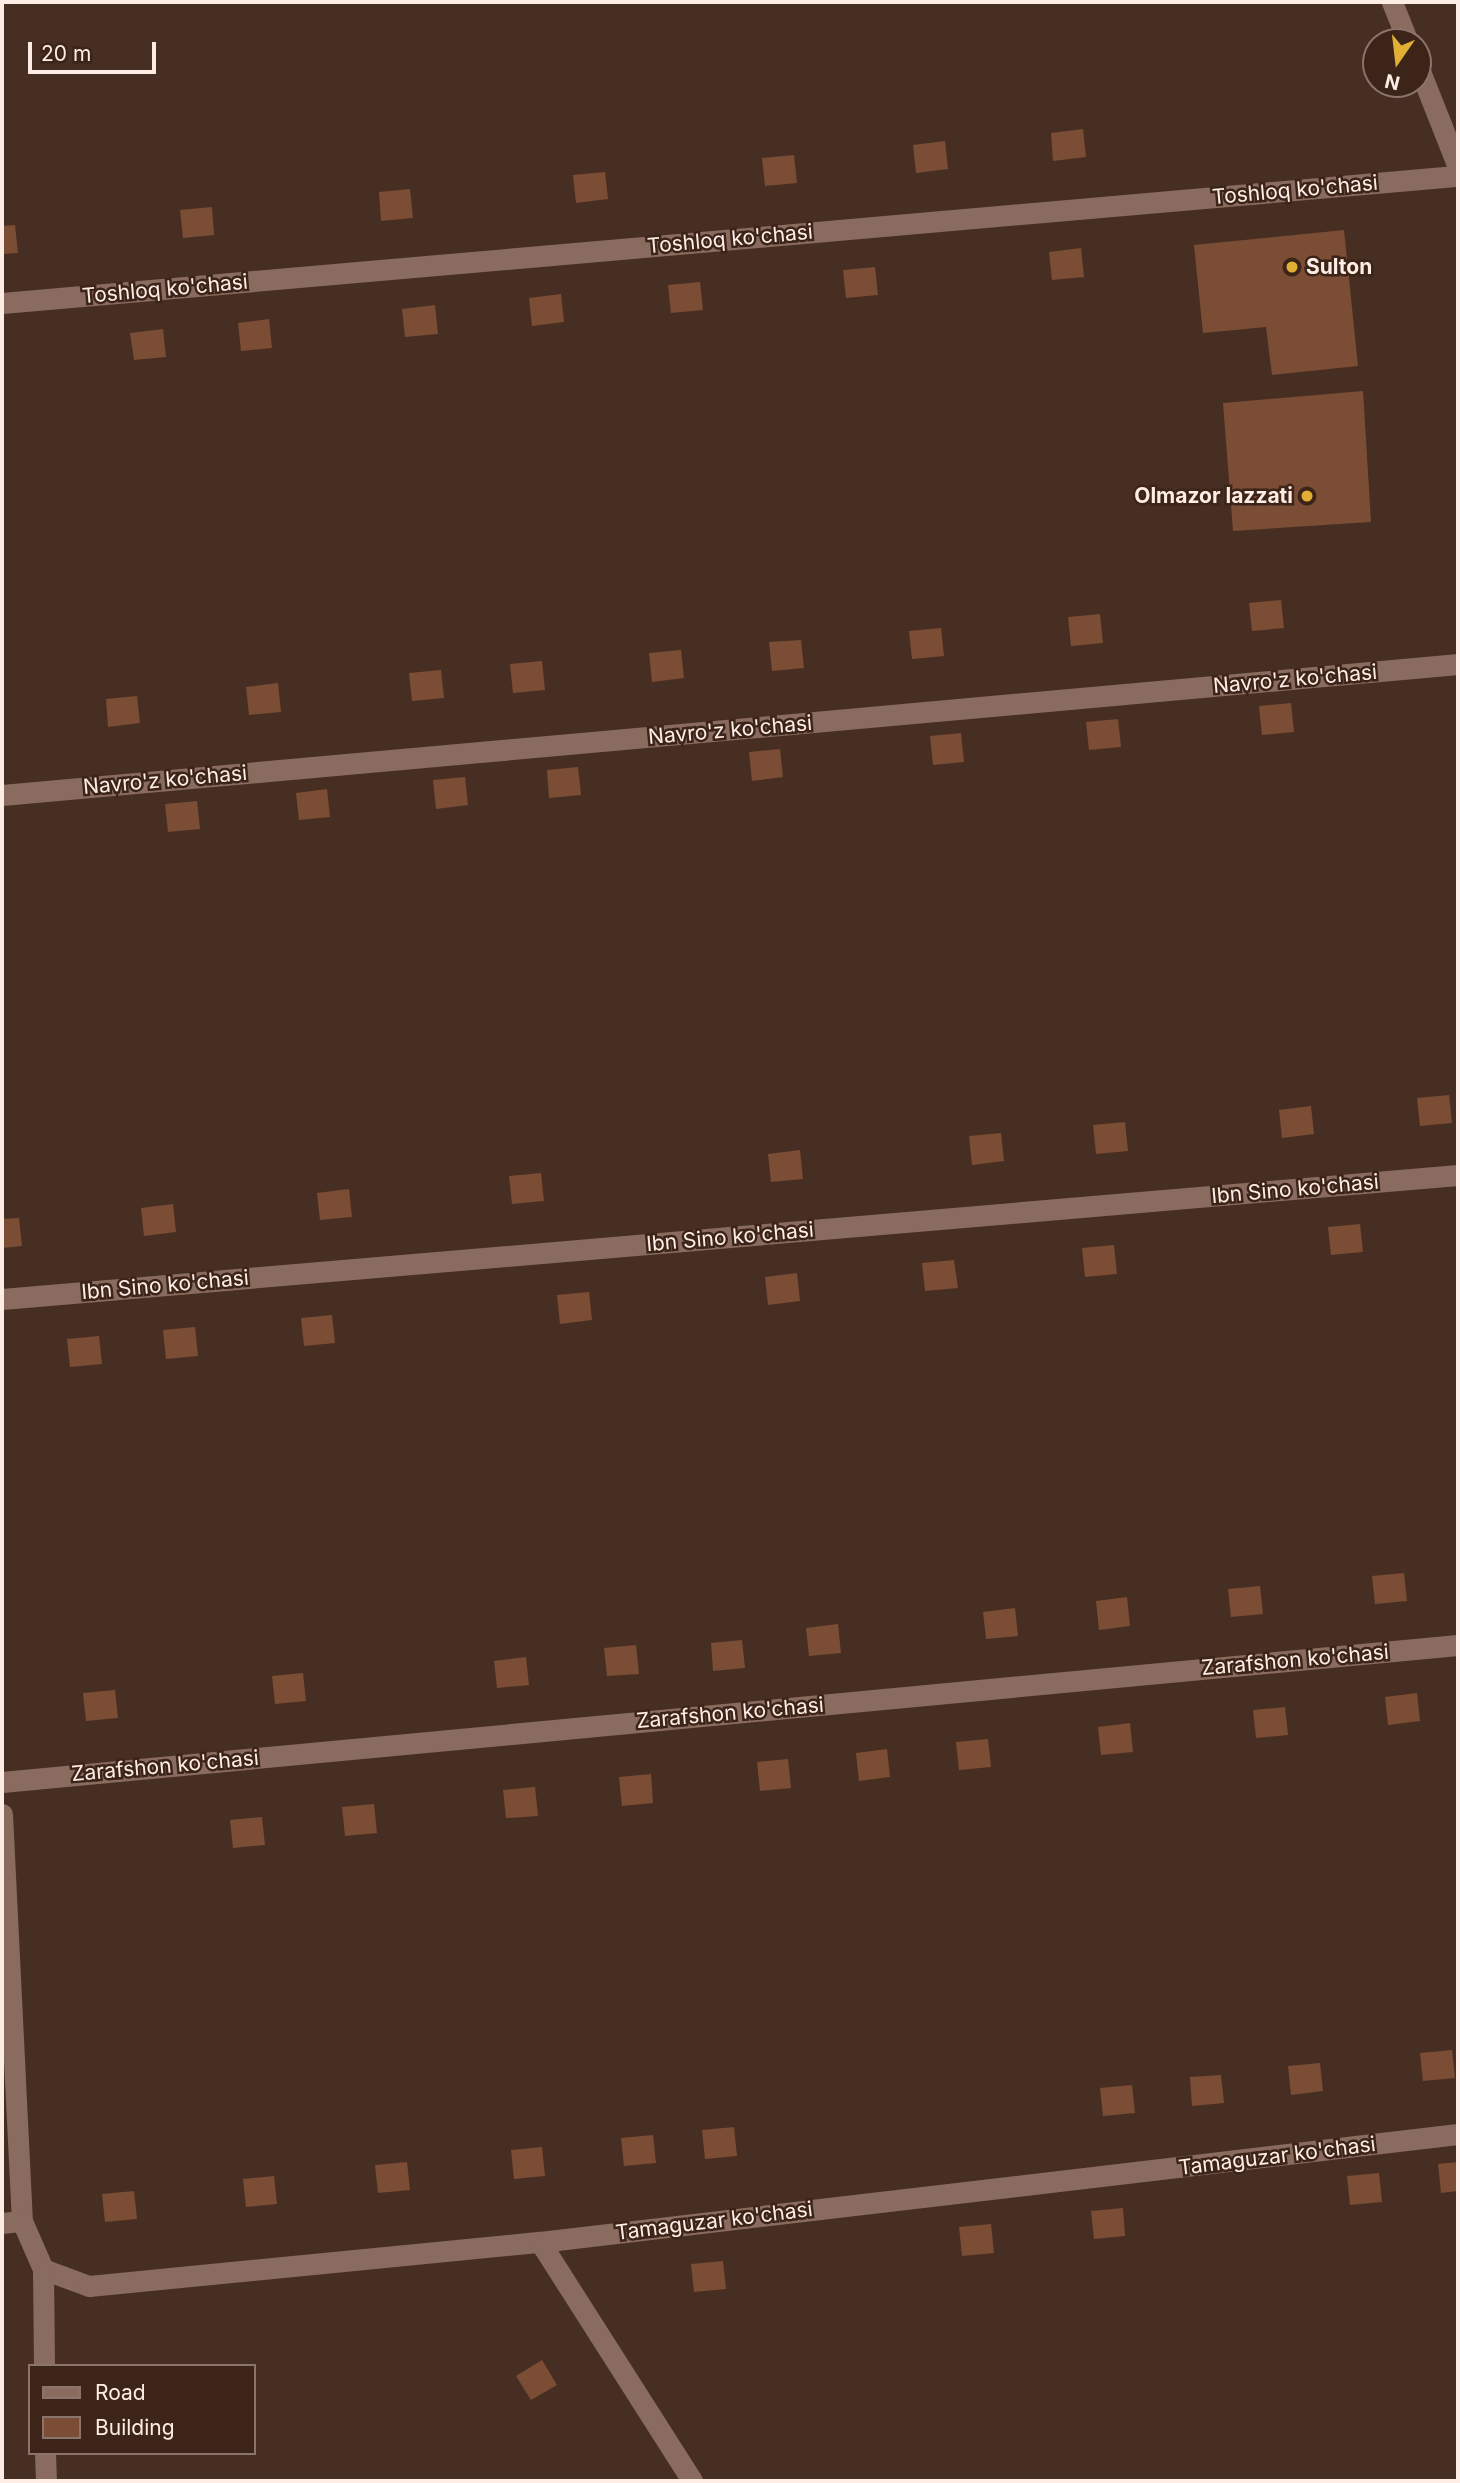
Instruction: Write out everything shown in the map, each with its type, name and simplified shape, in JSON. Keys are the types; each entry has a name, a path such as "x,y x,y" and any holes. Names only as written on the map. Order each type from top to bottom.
{"street":[{"path":"1392,2 1402,28"},
{"path":"1431,98 1458,167"},
{"name":"Toshloq ko'chasi","path":"2,303 1458,176"},
{"name":"Navro'z ko'chasi","path":"2,795 1458,664"},
{"name":"Ibn Sino ko'chasi","path":"2,1299 1458,1175"},
{"name":"Zarafshon ko'chasi","path":"2,1782 1458,1645"},
{"path":"2,1814 12,2222 43,2269 44,2364"},
{"name":"Tamaguzar ko'chasi","path":"43,2269 89,2286 540,2242 1458,2134"},
{"path":"540,2242 692,2481"},
{"path":"45,2455 46,2481"}],"building":[{"path":"1083,129 1086,157 1053,161 1051,133"},
{"path":"945,141 948,169 916,173 913,145"},
{"path":"794,155 797,183 765,186 762,158"},
{"path":"605,172 608,199 576,203 573,175"},
{"path":"410,189 413,218 381,221 379,192"},
{"path":"212,207 214,235 183,238 180,210"},
{"path":"15,225 18,253 2,254 2,226"},
{"path":"1344,230 1358,366 1272,375 1266,327 1203,333 1194,245"},
{"path":"1081,248 1084,277 1052,280 1049,252"},
{"path":"875,267 878,295 846,298 843,270"},
{"path":"700,282 703,310 671,313 668,285"},
{"path":"561,294 564,322 532,326 529,298"},
{"path":"435,305 438,334 405,337 402,309"},
{"path":"269,319 272,348 241,351 238,323"},
{"path":"163,329 166,357 134,360 130,333"},
{"path":"1363,391 1371,522 1233,531 1223,403"},
{"path":"1281,600 1284,628 1252,631 1249,603"},
{"path":"1100,614 1103,643 1071,646 1068,617"},
{"path":"941,628 944,656 912,659 909,631"},
{"path":"801,640 804,668 772,671 769,642"},
{"path":"681,650 684,678 652,682 649,653"},
{"path":"542,661 545,690 513,693 510,664"},
{"path":"441,670 444,698 412,701 409,673"},
{"path":"278,683 281,712 249,715 246,687"},
{"path":"137,696 140,723 108,727 106,699"},
{"path":"1291,703 1294,732 1262,735 1259,706"},
{"path":"1118,719 1121,747 1089,750 1086,722"},
{"path":"961,733 964,762 933,765 930,736"},
{"path":"780,749 783,777 752,781 749,752"},
{"path":"578,767 581,795 549,798 547,770"},
{"path":"465,777 468,805 436,809 433,780"},
{"path":"327,789 330,817 299,820 296,793"},
{"path":"197,801 200,829 168,832 165,804"},
{"path":"1449,1095 1452,1123 1420,1126 1417,1098"},
{"path":"1311,1106 1314,1134 1282,1138 1279,1110"},
{"path":"1125,1122 1128,1151 1096,1154 1093,1125"},
{"path":"1001,1133 1004,1161 972,1165 969,1136"},
{"path":"800,1150 803,1179 771,1182 768,1154"},
{"path":"541,1173 544,1201 512,1204 509,1176"},
{"path":"349,1189 352,1217 320,1220 317,1193"},
{"path":"173,1204 176,1232 144,1236 141,1208"},
{"path":"19,1218 22,1246 2,1248 2,1219"},
{"path":"1360,1224 1363,1252 1331,1255 1328,1227"},
{"path":"1114,1245 1117,1274 1085,1277 1082,1248"},
{"path":"954,1260 958,1288 925,1291 922,1263"},
{"path":"797,1273 800,1301 768,1305 765,1277"},
{"path":"589,1292 592,1320 560,1324 557,1295"},
{"path":"332,1315 335,1343 304,1346 301,1318"},
{"path":"195,1327 198,1356 166,1359 163,1330"},
{"path":"99,1336 102,1364 70,1367 67,1339"},
{"path":"1404,1573 1407,1601 1375,1604 1372,1576"},
{"path":"1260,1586 1263,1614 1231,1617 1228,1589"},
{"path":"1127,1597 1130,1626 1099,1630 1096,1601"},
{"path":"1015,1608 1018,1636 986,1639 983,1612"},
{"path":"838,1624 841,1653 809,1656 806,1628"},
{"path":"742,1640 745,1668 713,1671 711,1643"},
{"path":"636,1645 639,1674 607,1676 604,1648"},
{"path":"526,1657 529,1685 497,1688 494,1661"},
{"path":"303,1673 306,1701 275,1704 272,1676"},
{"path":"115,1690 118,1718 86,1721 83,1693"},
{"path":"1417,1693 1420,1721 1388,1725 1385,1697"},
{"path":"1285,1707 1288,1735 1256,1738 1253,1710"},
{"path":"1130,1723 1133,1752 1101,1755 1098,1727"},
{"path":"988,1739 991,1767 959,1770 956,1742"},
{"path":"887,1749 890,1777 859,1781 856,1753"},
{"path":"788,1759 791,1788 760,1791 757,1762"},
{"path":"651,1774 653,1803 622,1806 619,1777"},
{"path":"535,1787 538,1816 506,1818 503,1790"},
{"path":"374,1804 377,1833 345,1836 342,1807"},
{"path":"262,1817 265,1845 233,1848 230,1820"},
{"path":"1452,2050 1455,2078 1423,2081 1420,2053"},
{"path":"1320,2063 1323,2091 1291,2095 1288,2066"},
{"path":"1221,2075 1224,2103 1192,2106 1190,2077"},
{"path":"1132,2085 1135,2113 1103,2116 1100,2088"},
{"path":"734,2127 737,2156 705,2159 702,2130"},
{"path":"653,2135 656,2163 624,2166 621,2138"},
{"path":"542,2147 545,2176 514,2179 511,2150"},
{"path":"407,2162 410,2190 378,2193 375,2165"},
{"path":"1458,2162 1458,2191 1441,2193 1438,2164"},
{"path":"1379,2173 1382,2202 1350,2205 1347,2176"},
{"path":"274,2176 277,2204 246,2207 243,2179"},
{"path":"134,2191 137,2219 105,2222 102,2194"},
{"path":"1123,2208 1125,2236 1094,2239 1091,2211"},
{"path":"991,2224 994,2253 962,2256 959,2227"},
{"path":"723,2261 726,2289 694,2292 691,2264"},
{"path":"542,2360 557,2385 531,2400 516,2376"}],"place":[{"name":"Sulton","path":"1292,267"},
{"name":"Olmazor lazzati","path":"1307,496"}]}
